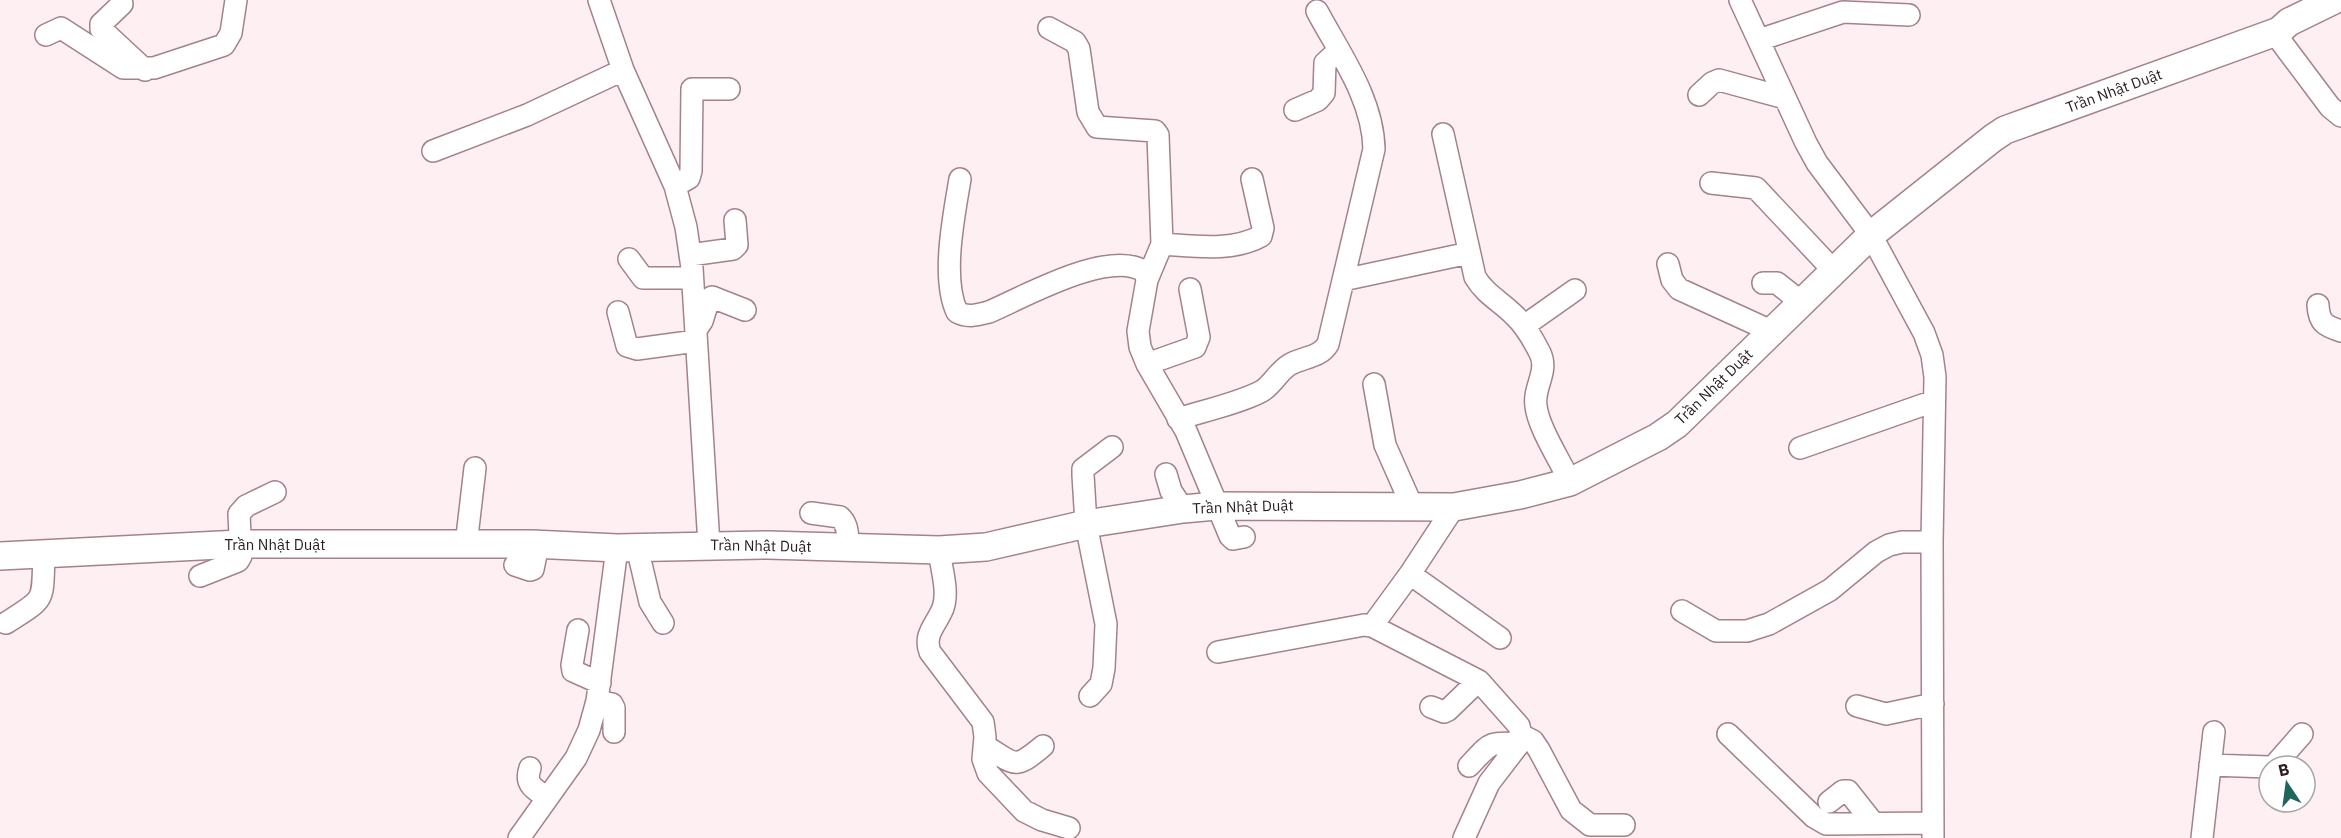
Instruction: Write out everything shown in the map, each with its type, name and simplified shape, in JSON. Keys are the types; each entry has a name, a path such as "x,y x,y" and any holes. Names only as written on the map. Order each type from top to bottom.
{"main road":[{"name":"Trần Nhật Duật","path":"0,556 240,544 627,547 710,545 939,550 986,547 1086,524 1183,509 1216,506 1454,507 1520,495 1570,482 1658,437 1677,424 1871,235 2005,130 2279,32 2289,22 2334,0"}],"street":[{"path":"46,35 61,28 123,68 146,70 224,45 231,33 236,0"},
{"path":"599,0 622,70 675,186 686,227 692,278 710,545"},
{"path":"1728,734 1814,817 1826,824 1830,832 1874,824 1933,830 1934,401 1932,356 1924,333 1871,235 1817,163 1740,0"},
{"path":"122,4 101,24 100,29 146,70"},
{"path":"1178,418 1255,394 1264,389 1290,364 1325,350 1329,344 1374,149 1374,139 1368,109 1317,11"},
{"path":"1759,40 1843,12 1909,15"},
{"path":"1049,28 1075,42 1079,49 1088,112 1097,127 1155,131 1158,135 1162,244 1147,280 1138,331 1140,347 1192,444 1230,536 1233,539 1244,537"},
{"path":"2279,32 2282,43 2330,107 2341,116"},
{"path":"1295,110 1318,100 1324,93 1324,63 1338,51"},
{"path":"433,151 527,115 622,70"},
{"path":"1699,95 1719,80 1785,98"},
{"path":"675,186 689,178 691,171 692,88 729,89"},
{"path":"1443,134 1475,277 1483,290 1513,313 1524,326 1543,362 1543,372 1536,396 1538,416 1570,482"},
{"path":"960,179 950,243 951,293 957,312 965,316 989,312 1101,266 1135,265 1145,272 1147,280"},
{"path":"1162,244 1212,247 1254,240 1261,236 1263,228 1252,179"},
{"path":"1711,183 1756,188 1833,270"},
{"path":"690,255 733,249 737,246 735,220"},
{"path":"1343,280 1469,253"},
{"path":"629,259 643,278 692,278"},
{"path":"1668,264 1672,280 1679,289 1771,331"},
{"path":"1763,283 1777,283 1801,302"},
{"path":"1147,363 1195,346 1199,337 1190,289"},
{"path":"1524,326 1575,290"},
{"path":"696,335 709,299 712,297 745,310"},
{"path":"2318,305 2319,319 2325,326 2341,331"},
{"path":"618,312 627,346 637,349 696,335"},
{"path":"1374,384 1386,446 1412,506"},
{"path":"1800,448 1934,401"},
{"path":"1090,696 1101,684 1106,635 1086,524 1083,468 1112,447"},
{"path":"466,545 475,468"},
{"path":"1166,474 1171,491 1183,509"},
{"path":"200,576 238,561 242,556 239,514 246,506 275,492"},
{"path":"1372,626 1454,507"},
{"path":"811,513 840,517 846,525 849,548"},
{"path":"1682,611 1716,631 1747,632 1768,624 1830,590 1876,552 1889,545 1902,542 1932,542"},
{"path":"515,565 533,569 538,545"},
{"path":"627,547 650,602 663,623"},
{"path":"519,838 576,758 589,730 627,547"},
{"path":"939,550 945,602 927,636 930,652 983,722 985,746 983,759 988,773 1024,811 1042,820 1069,828"},
{"path":"6,623 43,596 44,554"},
{"path":"1410,574 1500,638"},
{"path":"1218,652 1364,625 1372,626 1478,681 1519,726 1520,739 1489,783 1464,838"},
{"path":"578,630 573,671 612,704 614,732"},
{"path":"1431,707 1444,712 1449,710 1478,681"},
{"path":"1857,706 1886,714 1933,704"},
{"path":"2202,838 2214,732"},
{"path":"2284,754 2302,734"},
{"path":"1469,766 1490,744 1520,739 1533,741 1571,810 1590,825 1624,825"},
{"path":"985,746 1015,763 1023,762 1042,746"},
{"path":"2210,765 2257,767"},
{"path":"530,768 527,776 529,784 547,798"},
{"path":"1828,802 1843,791 1848,791 1874,824"}]}
